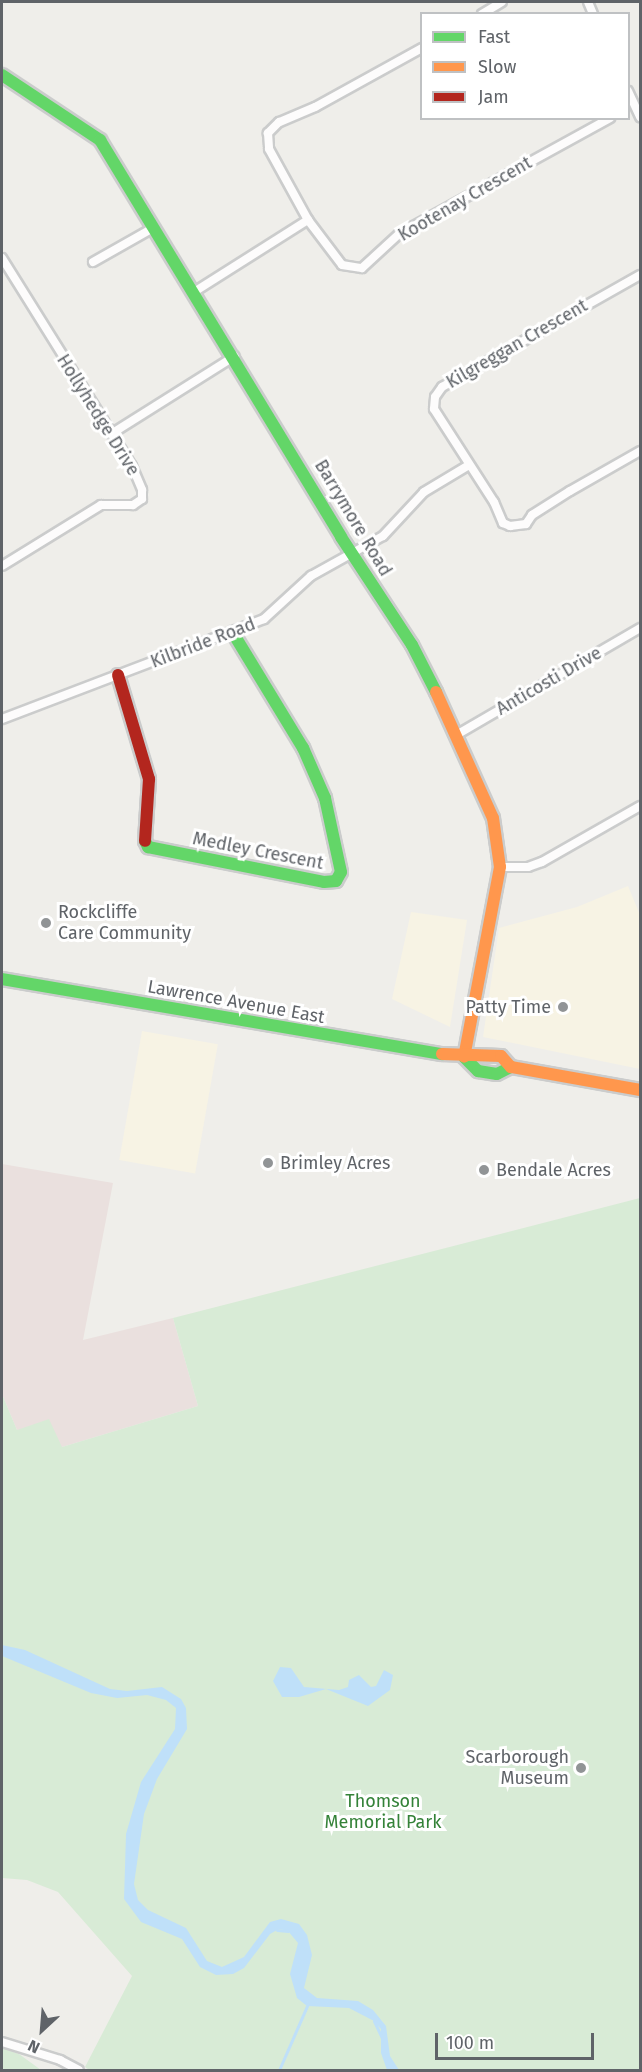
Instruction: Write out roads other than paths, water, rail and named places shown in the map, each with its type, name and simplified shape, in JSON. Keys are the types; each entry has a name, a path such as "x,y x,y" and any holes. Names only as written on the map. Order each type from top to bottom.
{"street":[{"path":"485,12 502,2"},
{"name":"Kootenay Crescent","path":"420,49 315,107 279,122 268,133 269,149 308,220 342,265 362,268 404,231 606,120"},
{"name":"Barrymore Road","path":"2,75 87,128 100,140 234,356 351,552 412,645 458,734 493,818 500,867 465,1057"},
{"path":"635,106 640,117"},
{"path":"194,292 308,220"},
{"path":"93,262 153,228"},
{"name":"Hollyhedge Drive","path":"2,258 136,473 142,499 133,505 101,505 2,566"},
{"name":"Kilgreggan Crescent","path":"469,465 434,409 435,397 442,387 640,275"},
{"path":"111,434 234,356"},
{"path":"469,465 503,523 521,527 570,491 640,451"},
{"name":"Kilbride Road","path":"2,719 233,633 264,619 311,576 383,536 424,492 469,465"},
{"name":"Anticosti Drive","path":"458,734 640,628"},
{"name":"Medley Crescent","path":"118,675 148,772 151,793 144,839 148,847 324,882 336,881 341,872 340,857 325,798 303,748 233,633"},
{"path":"500,867 528,867 542,862 640,806"},
{"name":"Lawrence Avenue East","path":"2,979 392,1048 465,1057 481,1053 501,1056 511,1066 640,1090"},
{"name":"Lawrence Avenue East","path":"465,1057 478,1071 497,1074 511,1066"},
{"path":"2,2042 60,2060 79,2070"}],"water":[{"path":"2,1645 25,1650 110,1689 127,1691 162,1687 181,1699 186,1708 187,1729 157,1779 144,1814 134,1884 138,1900 148,1910 186,1928 207,1961 222,1967 244,1957 270,1922 281,1919 299,1924 307,1935 312,1955 304,1988 317,1998 358,2001 373,2010 386,2026 390,2056 399,2070 387,2070 381,2053 381,2029 374,2021 349,2008 307,2006 297,1998 290,1974 298,1943 288,1931 279,1929 270,1934 244,1968 233,1974 216,1975 200,1967 182,1939 141,1922 124,1899 126,1834 141,1782 175,1729 176,1708 166,1700 147,1695 117,1698 91,1693 2,1656"},
{"path":"280,1667 291,1668 304,1687 339,1690 348,1687 349,1680 359,1675 371,1687 376,1686 384,1670 393,1675 390,1690 368,1706 326,1689 299,1697 282,1697 273,1681"}],"waterway":[{"path":"277,1930 288,1931"},
{"path":"222,1968 235,1964"},
{"path":"279,2070 307,2006"},
{"path":"374,2021 382,2038"}],"place":[{"name":"Rockcliffe Care Community","path":"46,923"},
{"name":"Patty Time","path":"563,1007"},
{"name":"Brimley Acres","path":"268,1163"},
{"name":"Bendale Acres","path":"484,1170"},
{"name":"Scarborough Museum","path":"581,1768"}],"park label":[{"name":"Thomson Memorial Park","path":"383,1812"}]}
